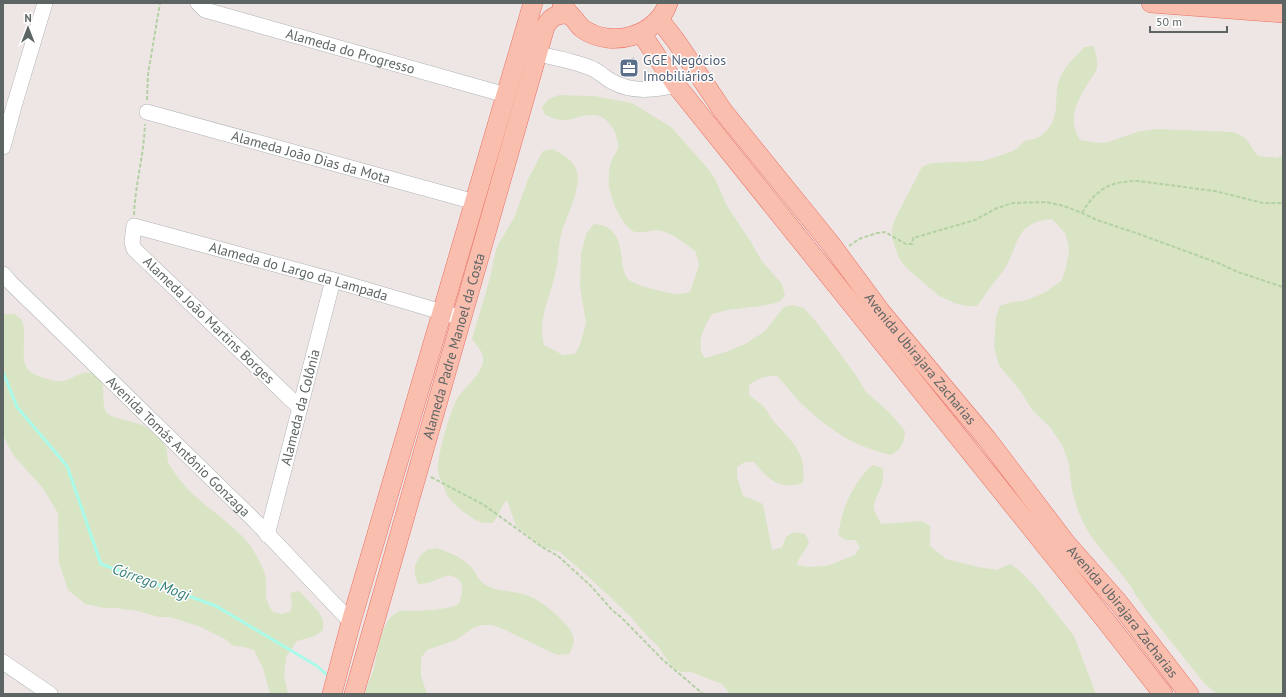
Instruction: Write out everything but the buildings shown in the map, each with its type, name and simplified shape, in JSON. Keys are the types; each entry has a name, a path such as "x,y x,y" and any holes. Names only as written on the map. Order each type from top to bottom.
{"main road":[{"name":"Alameda Padre Manoel da Costa","path":"334,686 350,622 443,312 533,3"},
{"path":"1151,3 1283,13"},
{"name":"Alameda Padre Manoel da Costa","path":"354,692 545,27 550,19 565,8"},
{"path":"565,8 583,29 596,36 611,39 627,38 641,33 651,27 664,11"},
{"name":"Avenida Ubirajara Zacharias","path":"664,11 676,41 723,111 836,251 881,312 987,440 1066,543 1118,602 1189,694"},
{"name":"Avenida Ubirajara Zacharias","path":"641,33 676,85 1163,694"}],"street":[{"path":"3,147 45,3"},
{"name":"Alameda do Progresso","path":"198,3 204,10 506,95"},
{"path":"538,54 596,70 614,83 625,87 647,90 676,85"},
{"name":"Alameda João Dias da Mota","path":"147,112 475,202"},
{"name":"Alameda do Largo da Lampada","path":"134,226 333,280 462,318"},
{"name":"Alameda João Martins Borges","path":"134,226 132,242 134,249 300,408"},
{"name":"Alameda da Colônia","path":"267,535 333,280"},
{"name":"Avenida Tomás Antônio Gonzaga","path":"5,282 256,522 350,622"},
{"path":"3,662 50,694"}],"path":[{"path":"1082,213 1095,194 1114,183 1125,181 1138,181 1215,191 1263,204 1283,203"},
{"path":"836,251 852,245 859,239 885,232 906,244 912,244 913,238 975,220 997,208 1013,203 1046,202 1146,236 1283,288"},
{"path":"418,470 484,505 542,547 558,556 590,585 612,610 621,617 662,659 703,694"}],"green space":[{"path":"1094,46 1097,69 1081,95 1075,109 1074,124 1080,140 1099,143 1108,142 1137,132 1157,129 1232,132 1245,138 1258,156 1277,158 1283,155 1283,694 1217,694 1204,683 1153,619 1130,585 1090,535 1078,511 1072,490 1069,464 1062,445 1050,427 1033,411 1021,392 999,365 994,347 996,318 1000,306 1027,300 1046,292 1062,280 1069,252 1065,233 1052,219 1040,221 1025,229 1017,241 1011,257 1004,269 977,306 957,304 939,296 903,264 898,256 892,238 892,228 895,219 922,167 931,163 983,161 1011,152 1018,148 1024,141 1035,139 1043,134 1052,123 1056,111 1058,85 1064,70 1084,47"},
{"path":"559,95 594,96 632,103 671,127 709,170 715,179 727,206 761,260 782,284 785,296 779,302 712,314 705,327 700,345 701,351 705,358 726,352 747,343 765,331 784,307 793,305 804,308 818,324 855,374 866,392 889,412 905,431 902,445 891,455 866,447 834,431 800,403 777,376 762,378 749,385 749,395 767,410 774,422 793,442 801,456 803,464 803,483 794,485 775,482 764,474 754,462 745,462 737,467 737,477 743,496 763,504 772,550 782,547 786,537 794,532 805,534 809,542 799,558 797,565 807,567 827,566 855,555 860,547 855,540 846,540 838,535 842,515 854,487 866,472 873,465 883,468 883,482 874,503 875,513 881,524 922,521 930,526 930,546 946,559 997,570 1010,564 1019,570 1038,590 1074,636 1096,694 730,694 722,684 691,672 681,672 673,668 657,645 629,615 592,580 560,552 542,547 516,526 507,500 493,523 483,523 469,516 450,499 446,493 438,470 439,456 444,436 455,403 478,373 483,363 482,353 472,339 491,274 495,254 498,245 515,216 528,179 543,151 553,149 566,157 574,165 578,176 574,200 564,224 561,236 554,280 543,316 542,335 544,345 563,355 575,354 580,345 586,323 580,286 581,254 586,234 594,224 602,225 608,228 616,236 626,275 628,279 637,284 673,294 690,292 699,266 696,252 676,237 657,230 635,232 626,225 615,207 609,186 610,165 618,148 616,134 611,125 599,116 590,115 563,120 545,115 542,107 549,99"},
{"path":"3,314 14,314 22,320 24,330 24,360 27,368 31,372 54,381 67,380 86,373 95,374 103,386 104,405 107,413 114,417 144,426 160,439 167,449 169,464 185,486 203,503 233,527 250,545 264,572 266,581 266,597 273,612 282,614 291,611 292,602 290,593 299,591 319,612 323,620 323,630 315,636 297,641 286,657 284,676 288,694 270,694 263,668 254,650 233,646 225,639 201,627 170,617 159,617 138,611 104,608 85,604 68,590 59,563 58,513 42,487 13,455 3,435"},
{"path":"436,548 464,560 473,569 480,580 489,587 526,595 549,608 571,631 574,641 569,654 557,655 503,629 492,625 482,625 473,628 456,640 427,650 421,658 421,676 427,694 365,694 374,668 381,636 388,620 400,611 438,609 459,604 462,588 460,582 456,578 448,575 428,583 418,584 415,575 415,565 420,556 427,550"}],"waterway":[{"name":"Córrego Mogi","path":"3,372 17,407 67,466 101,564 216,606 317,666 327,675"}],"place":[{"name":"GGE Negócios Imobiliários","path":"629,68"}]}
